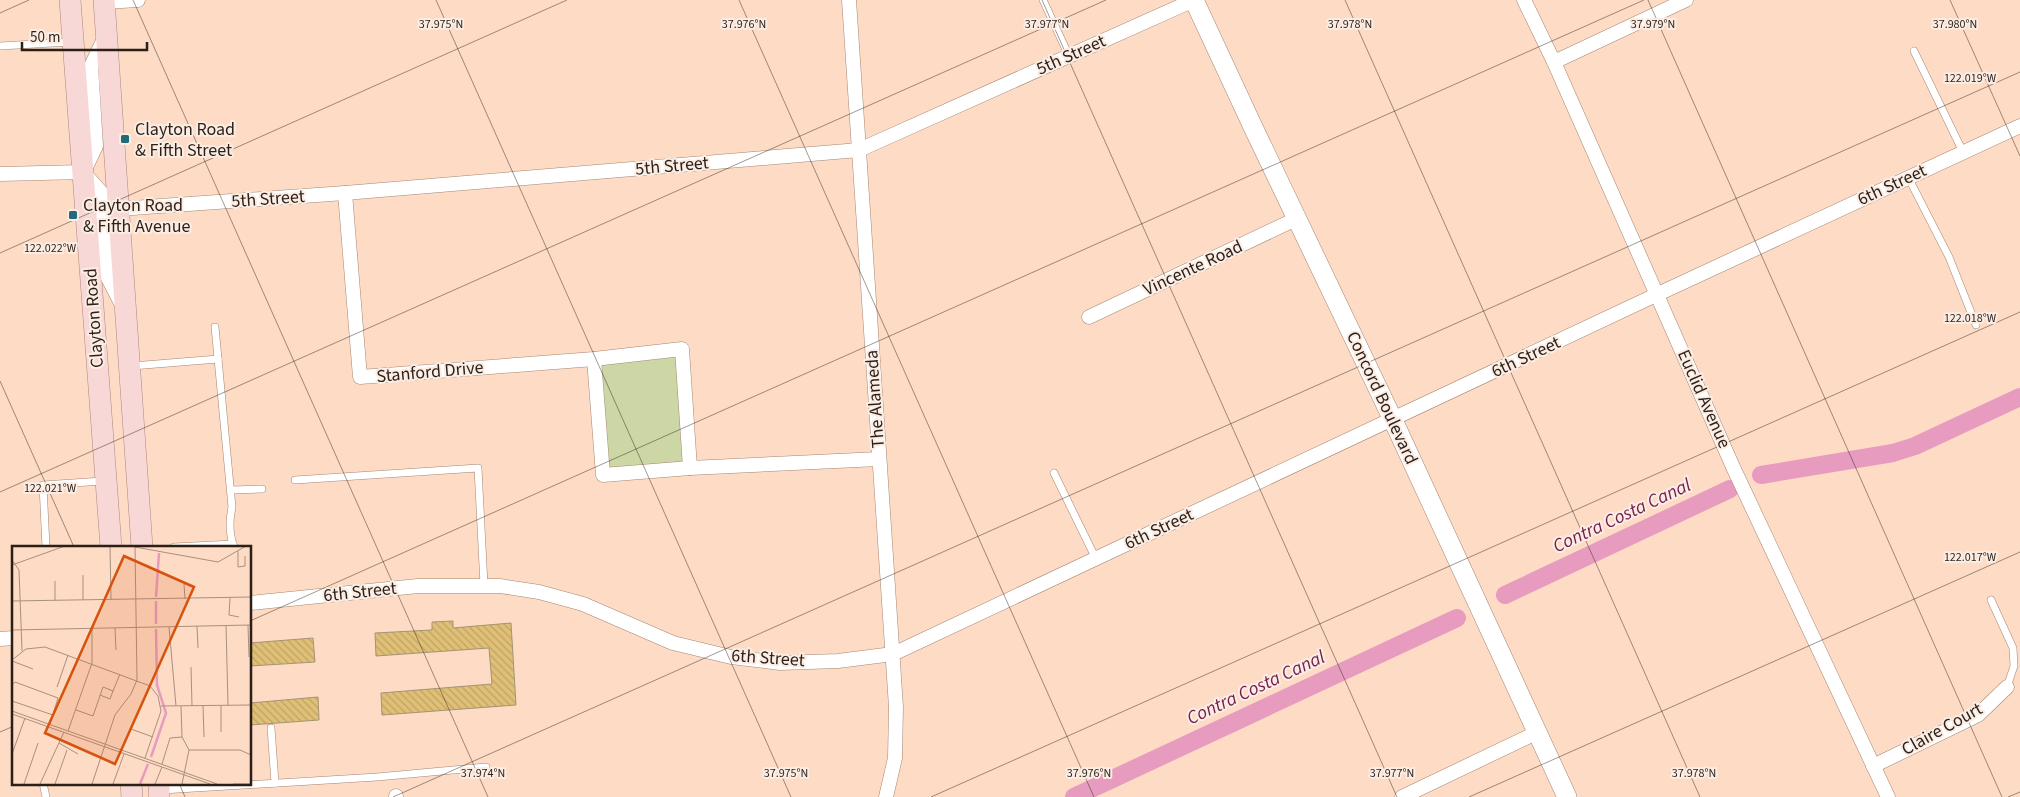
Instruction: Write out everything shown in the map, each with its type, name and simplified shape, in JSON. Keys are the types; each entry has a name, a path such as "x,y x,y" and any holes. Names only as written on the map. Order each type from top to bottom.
{"main road":[{"name":"Clayton Road","path":"70,0 111,546"},
{"name":"Clayton Road","path":"104,1 142,546"},
{"path":"132,784 132,797"}],"street":[{"path":"104,1 138,0"},
{"name":"The Alameda","path":"849,0 896,707 895,758 886,797"},
{"name":"5th Street","path":"118,209 345,193 859,150 1194,0"},
{"name":"Concord Boulevard","path":"1194,0 1296,219 1393,420 1567,797"},
{"name":"Euclid Avenue","path":"1524,0 1554,62 1658,294 1733,467 1888,797"},
{"path":"1554,62 1686,0"},
{"path":"83,172 96,146 91,66 106,36"},
{"name":"6th Street","path":"251,602 418,586 484,585 539,592 584,604 674,643 731,657 780,663 838,660 893,654 2020,126"},
{"path":"0,174 83,172 101,192 107,276 125,311"},
{"name":"Stanford Drive","path":"345,193 360,378 594,359 682,349 690,468"},
{"name":"Vincente Road","path":"1089,317 1296,219"},
{"path":"594,359 603,475 690,468 879,459"},
{"name":"Claire Court","path":"1873,766 1978,714 2007,687"},
{"path":"1402,797 1536,733"}],"lane":[{"path":"1044,0 1069,56"},
{"path":"0,46 73,42"},
{"path":"1914,51 1963,152"},
{"path":"1908,177 1949,257 1976,325"},
{"path":"204,546 234,545 231,538 231,490 215,327"},
{"path":"129,366 218,359"},
{"path":"295,480 478,468 484,585"},
{"path":"1054,473 1096,559"},
{"path":"46,546 43,485 106,481"},
{"path":"231,490 262,489"},
{"path":"1991,600 2013,648 2014,666 2007,687"},
{"path":"271,728 275,783"},
{"path":"159,790 486,767"},
{"path":"43,784 46,797"}],"green space":[{"path":"682,349 690,468 603,475 594,359"}],"building":[{"path":"453,621 453,628 511,623 516,705 382,715 381,693 492,684 489,648 376,656 375,633 432,630 432,622"},
{"path":"313,638 315,662 251,666 251,643"},
{"path":"318,697 319,720 251,725 251,703"}],"waterway":[{"name":"Contra Costa Canal","path":"1761,475 1893,453 1915,446 2020,397"},
{"name":"Contra Costa Canal","path":"1505,595 1730,489"},
{"name":"Contra Costa Canal","path":"1074,797 1457,618"}],"place":[{"name":"Clayton Road & Fifth Street","path":"125,139"},
{"name":"Clayton Road & Fifth Avenue","path":"73,215"}]}
